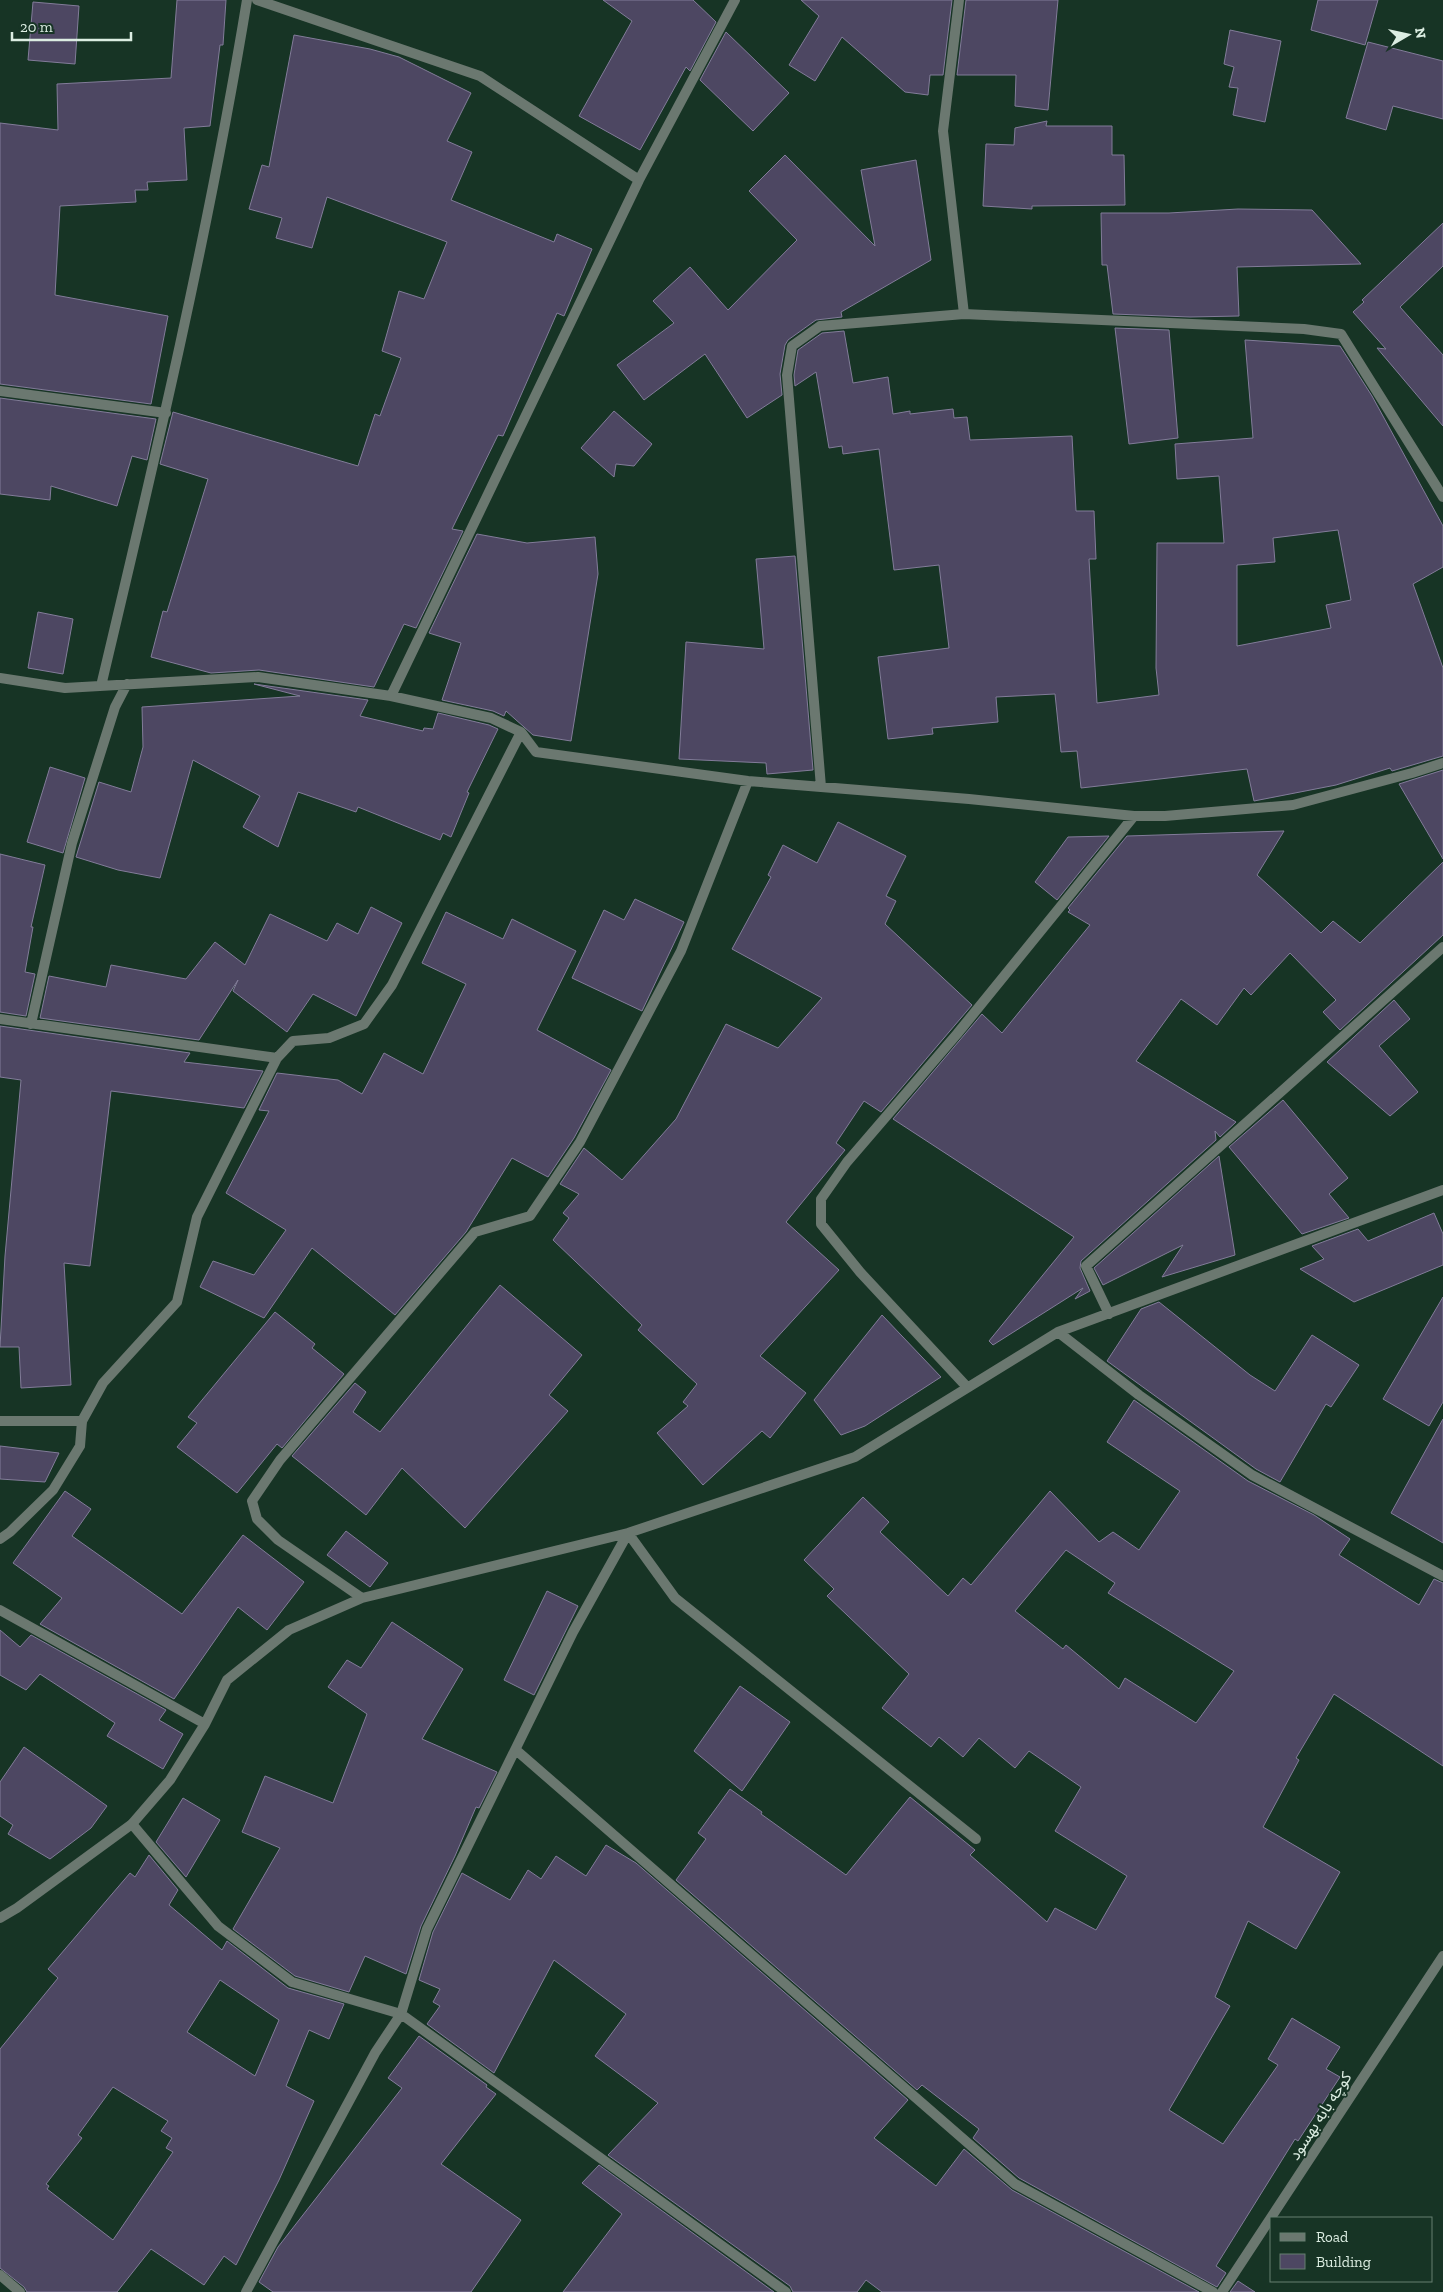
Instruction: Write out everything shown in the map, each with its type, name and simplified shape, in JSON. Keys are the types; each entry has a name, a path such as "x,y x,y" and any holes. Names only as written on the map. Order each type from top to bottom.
{"street":[{"path":"101,686 166,413 232,90 247,0"},
{"path":"257,0 480,76 638,180"},
{"path":"390,696 638,180 735,0"},
{"path":"959,0 943,131 964,314"},
{"path":"821,787 788,376 792,346 820,326 964,314 1304,330 1340,334 1443,497"},
{"path":"0,391 166,413"},
{"path":"0,678 65,688 258,677 390,696 490,718 522,732 536,752 748,781 1134,816 1165,816 1292,805 1443,763"},
{"path":"31,1024 72,843 115,707 127,684"},
{"path":"0,1539 10,1532 53,1490 80,1446 82,1421 103,1383 177,1302 197,1217 277,1058 292,1041 330,1038 364,1024 392,985 522,732"},
{"path":"362,1598 278,1540 257,1519 252,1501 280,1460 475,1232 530,1216 580,1142 682,952 748,781"},
{"path":"967,1387 860,1272 821,1224 820,1198 847,1162 957,1034 1134,816"},
{"path":"1109,1314 1086,1266 1443,947"},
{"path":"0,1019 277,1058"},
{"path":"0,1918 17,1908 132,1824 170,1780 205,1724 226,1680 289,1630 362,1598 628,1533 856,1457 1058,1332 1443,1190"},
{"path":"1058,1332 1139,1395 1252,1475 1443,1576"},
{"path":"0,1421 82,1421"},
{"path":"251,2290 375,2053 402,2014 427,1929 573,1632 628,1533"},
{"path":"628,1533 675,1598 976,1839"},
{"path":"0,1610 205,1724"},
{"path":"516,1750 1015,2184 1213,2292"},
{"path":"132,1824 218,1926 292,1982 402,2014 786,2292"},
{"name":"کوچه بابه بهسود","path":"1271,2217 1443,1956"},
{"name":"کوچه بابه بهسود","path":"1222,2292 1270,2219"},
{"path":"0,2276 20,2292"}],"building":[{"path":"177,0 226,0 223,45 220,45 210,126 184,128 187,180 147,182 148,190 135,190 136,202 60,206 55,295 168,316 151,404 0,384 0,123 58,130 57,84 171,78"},
{"path":"603,0 693,0 716,22 690,71 686,67 640,150 579,116 632,21"},
{"path":"801,0 952,0 943,75 930,75 928,95 905,92 842,37 815,81 789,65 819,16"},
{"path":"966,0 1058,0 1048,110 1015,106 1016,75 957,75"},
{"path":"1318,0 1378,0 1365,45 1311,30"},
{"path":"33,2 79,6 75,64 28,60"},
{"path":"1230,30 1281,41 1265,122 1233,115 1238,88 1229,87 1234,67 1224,64"},
{"path":"726,32 789,93 753,131 700,80"},
{"path":"294,35 370,49 399,57 471,93 447,141 472,152 451,200 554,242 557,234 592,249 564,316 557,313 503,436 498,435 452,529 463,531 416,628 404,624 374,687 259,670 211,673 151,657 163,611 167,612 208,479 160,464 173,412 358,466 375,414 380,416 401,358 382,351 399,291 424,299 447,242 327,197 312,248 276,238 282,218 249,209 262,165 269,167"},
{"path":"1368,42 1443,61 1443,119 1393,106 1386,130 1346,118"},
{"path":"1047,121 1046,126 1112,126 1112,155 1124,155 1125,205 1032,206 1032,209 983,206 986,144 1014,145 1015,128"},
{"path":"785,155 875,246 861,170 916,160 931,260 841,312 842,317 816,320 788,340 785,345 780,374 782,395 747,418 705,354 644,400 617,365 674,323 653,301 690,267 728,310 797,240 749,191"},
{"path":"1238,209 1312,210 1361,264 1237,267 1239,316 1190,317 1113,314 1107,265 1102,265 1101,213 1169,213"},
{"path":"1443,223 1443,266 1400,307 1443,355 1443,426 1377,348 1386,349 1353,312 1364,302 1362,300"},
{"path":"1115,328 1169,330 1178,438 1129,444"},
{"path":"844,331 853,383 888,377 893,414 910,411 910,414 953,409 954,418 967,417 970,440 1072,436 1076,511 1094,511 1096,559 1089,559 1097,703 1159,695 1156,668 1157,543 1224,543 1219,476 1177,479 1175,444 1253,438 1245,340 1340,346 1372,396 1443,526 1443,567 1413,584 1443,668 1443,756 1392,771 1390,768 1336,785 1254,801 1247,769 1081,788 1077,751 1061,752 1055,694 996,697 998,722 932,728 933,734 888,739 878,657 949,648 939,565 894,570 879,449 843,454 842,446 829,448 816,372 795,386 794,375 798,350 822,333","holes":["1338,530 1351,600 1326,605 1331,628 1237,646 1237,565 1275,562 1273,538"]},
{"path":"0,398 156,419 147,460 132,456 117,506 51,486 50,500 0,494"},
{"path":"614,411 652,444 634,466 616,464 614,477 581,448"},
{"path":"477,534 527,543 595,537 598,574 571,741 533,735 506,711 504,716 493,711 442,700 461,643 429,633"},
{"path":"795,556 813,770 767,774 766,763 679,759 686,642 764,649 756,559"},
{"path":"38,612 73,619 63,674 28,668"},
{"path":"254,684 368,700 360,716 423,731 424,728 433,729 438,713 489,725 498,729 467,792 469,793 451,837 443,833 440,840 358,807 356,812 298,792 278,847 243,827 260,796 193,760 160,878 118,870 76,857 99,782 131,792 143,747 142,707 300,696"},
{"path":"50,767 85,778 63,853 27,842"},
{"path":"1443,770 1443,859 1399,784"},
{"path":"838,822 906,856 886,896 896,901 885,924 972,1005 881,1112 864,1101 836,1143 845,1150 786,1222 839,1270 760,1356 806,1393 770,1438 762,1431 703,1485 657,1433 688,1406 683,1402 697,1384 638,1330 642,1325 553,1240 569,1218 563,1213 579,1194 560,1184 584,1148 622,1180 676,1119 726,1024 778,1048 822,998 732,949 771,877 768,875 783,845 817,863"},
{"path":"1284,831 1257,875 1321,933 1333,921 1360,943 1443,862 1443,935 1340,1030 1323,1012 1336,1000 1290,953 1251,995 1244,988 1217,1025 1181,999 1136,1061 1236,1122 1220,1137 1215,1131 1216,1140 1081,1261 1080,1268 1090,1291 1075,1299 1083,1288 993,1345 989,1341 1074,1237 893,1119 982,1014 1002,1033 1090,925 1068,912 1070,910 1068,908 1127,836"},
{"path":"1109,836 1057,900 1035,882 1068,837"},
{"path":"0,854 45,865 31,927 33,927 25,972 35,974 26,1016 0,1012"},
{"path":"635,899 684,922 642,1011 572,978 604,910 624,920"},
{"path":"371,907 402,923 356,1016 313,994 287,1032 233,991 238,980 199,1040 40,1018 49,976 106,987 111,965 186,979 215,942 245,965 270,914 327,941 337,923 358,934"},
{"path":"446,912 503,939 512,919 576,951 537,1030 611,1070 574,1138 548,1177 512,1158 466,1232 395,1315 312,1248 264,1318 200,1287 213,1261 254,1275 286,1230 226,1193 269,1111 259,1110 277,1073 338,1080 362,1094 384,1053 423,1074 466,984 422,963"},
{"path":"1394,1000 1410,1019 1379,1046 1418,1092 1390,1116 1327,1062"},
{"path":"0,1026 190,1053 184,1062 263,1071 244,1108 111,1091 90,1266 64,1263 71,1385 21,1388 19,1347 0,1347 5,1256 21,1080 0,1077"},
{"path":"1283,1100 1348,1178 1329,1194 1349,1218 1302,1234 1229,1147"},
{"path":"1219,1156 1235,1255 1162,1277 1183,1245 1103,1285 1094,1268"},
{"path":"1434,1213 1443,1234 1443,1265 1354,1302 1300,1269 1324,1259 1312,1246 1358,1229 1368,1241"},
{"path":"500,1285 582,1355 549,1395 568,1411 465,1528 402,1468 366,1515 292,1456 355,1383 366,1392 353,1412 380,1432"},
{"path":"1443,1297 1443,1402 1429,1426 1383,1399"},
{"path":"1159,1302 1250,1375 1275,1391 1312,1335 1359,1365 1331,1407 1326,1404 1280,1482 1256,1469 1107,1361 1141,1309"},
{"path":"275,1312 315,1344 312,1348 344,1374 282,1448 277,1444 237,1493 177,1447 197,1423 188,1417"},
{"path":"882,1315 941,1377 865,1426 841,1435 814,1400"},
{"path":"1134,1400 1248,1481 1314,1515 1350,1539 1339,1555 1419,1605 1434,1579 1443,1583 1443,1766 1334,1694 1296,1758 1299,1760 1263,1827 1340,1872 1296,1949 1248,1921 1215,1997 1230,2006 1169,2110 1223,2144 1278,2065 1268,2059 1292,2018 1340,2047 1326,2069 1340,2077 1298,2141 1295,2139 1216,2266 1226,2273 1217,2287 1019,2178 973,2138 979,2129 922,2085 917,2090 676,1880 706,1839 698,1833 730,1789 762,1812 761,1814 846,1875 910,1797 975,1850 970,1855 1047,1922 1055,1908 1096,1930 1127,1876 1055,1831 1081,1787 1029,1751 1015,1768 979,1738 963,1757 939,1737 931,1747 882,1708 909,1674 827,1596 834,1589 804,1560 863,1497 889,1522 880,1532 948,1596 963,1578 971,1585 1050,1491 1099,1542 1113,1532 1139,1550 1180,1491 1107,1442","holes":["1066,1550 1115,1583 1108,1593 1234,1671 1196,1723 1125,1678 1119,1689 1066,1645 1063,1649 1015,1611"]},
{"path":"1443,1419 1443,1543 1391,1513"},
{"path":"0,1446 59,1453 45,1482 0,1479"},
{"path":"65,1491 91,1509 72,1536 182,1614 243,1535 304,1582 267,1630 238,1607 174,1699 40,1624 62,1598 13,1563"},
{"path":"346,1531 388,1563 370,1587 327,1555"},
{"path":"547,1591 578,1606 534,1695 504,1680"},
{"path":"392,1622 463,1669 422,1739 497,1772 479,1808 476,1807 421,1926 406,1974 365,1956 349,1992 295,1976 233,1929 280,1848 242,1832 265,1776 333,1803 367,1714 328,1687 347,1660 361,1668"},
{"path":"0,1630 20,1647 31,1635 166,1710 159,1720 183,1734 163,1769 107,1736 115,1723 40,1674 26,1690 0,1675"},
{"path":"740,1686 790,1722 742,1791 694,1751"},
{"path":"24,1747 107,1806 91,1828 50,1859 8,1834 13,1825 0,1816 0,1782"},
{"path":"183,1798 220,1820 186,1877 156,1842"},
{"path":"606,1845 636,1863 908,2100 874,2138 936,2186 964,2149 1012,2190 1199,2292 882,2292 866,2280 857,2292 793,2292 790,2286 608,2155 658,2103 595,2056 626,2014 554,1960 494,2073 427,2024 440,2006 433,2002 440,1989 419,1980 433,1932 462,1873 510,1900 528,1870 541,1879 556,1856 586,1876"},
{"path":"149,1855 178,1890 169,1905 222,1950 227,1941 288,1988 344,2004 329,2039 309,2030 286,2086 314,2101 279,2180 236,2265 224,2256 204,2285 151,2249 117,2292 27,2292 24,2287 0,2268 0,2049 58,1978 48,1969 130,1873 135,1877","holes":["220,1980 279,2020 255,2076 187,2032","113,2087 168,2121 161,2131 172,2138 166,2148 173,2152 113,2240 47,2189 49,2186 46,2184 82,2138 78,2135"]},
{"path":"419,2036 487,2085 486,2087 496,2094 441,2164 521,2220 471,2292 273,2292 259,2282 278,2247 402,2088 388,2078"},
{"path":"599,2165 774,2292 563,2292 622,2214 582,2183"},
{"path":"1238,2281 1255,2292 1230,2292"}]}
